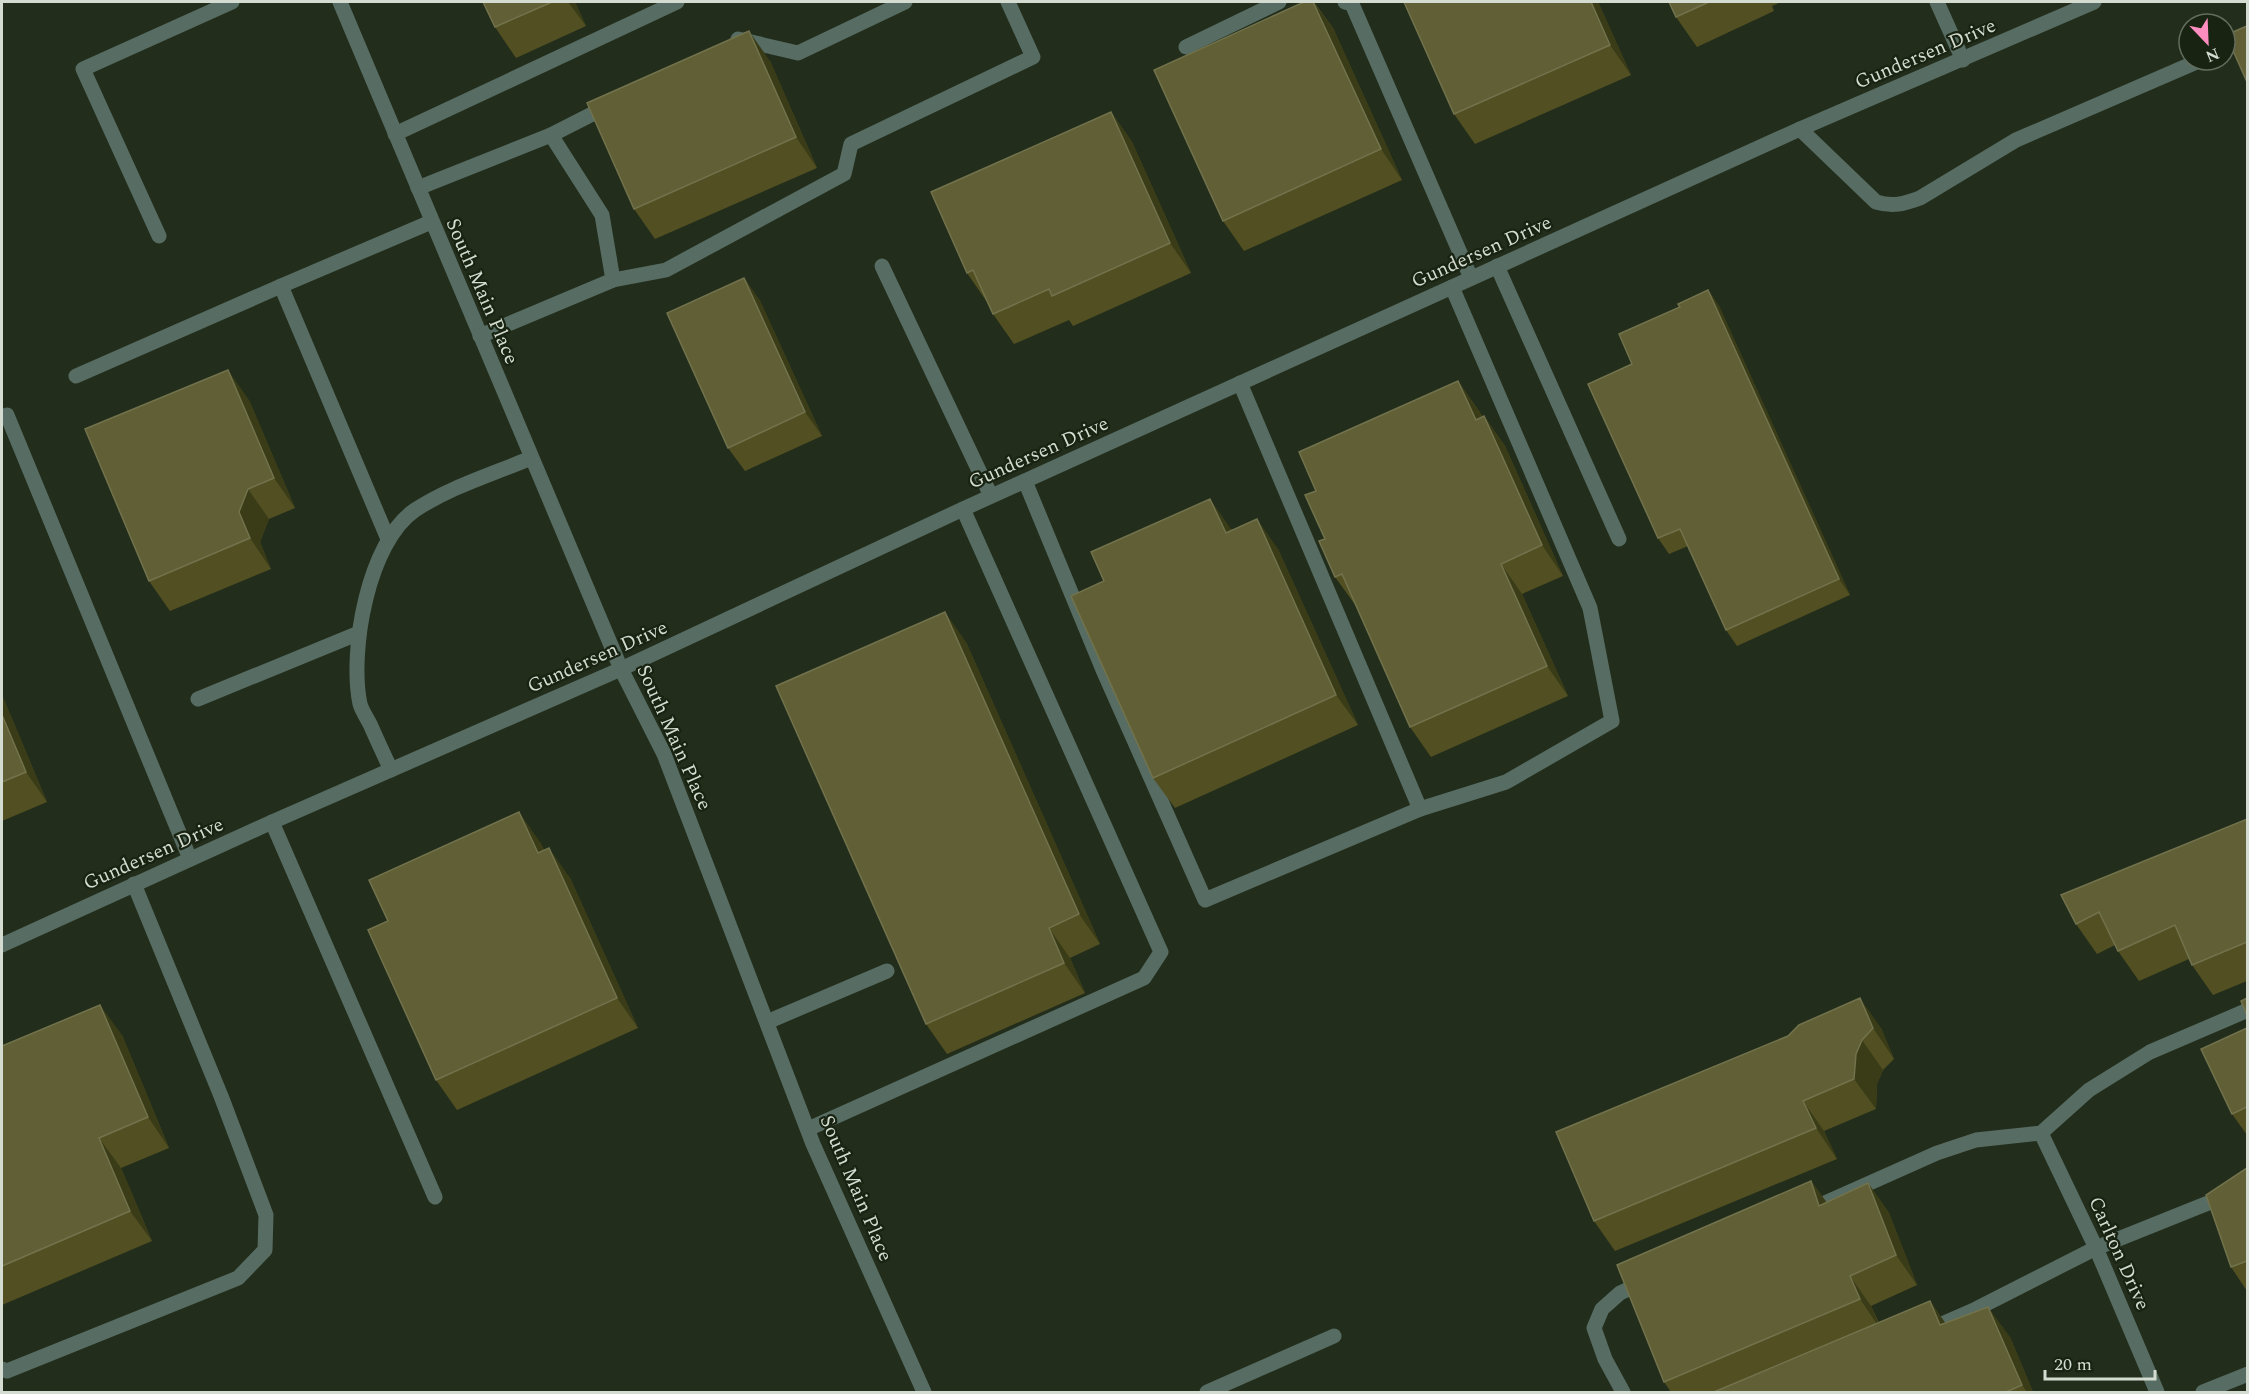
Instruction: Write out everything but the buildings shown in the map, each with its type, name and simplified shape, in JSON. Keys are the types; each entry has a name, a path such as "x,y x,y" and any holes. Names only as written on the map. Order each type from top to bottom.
{"street":[{"path":"159,236 83,69 232,2"},
{"name":"South Main Place","path":"340,2 621,669 664,754 808,1129 924,1392"},
{"path":"395,134 648,8 677,2"},
{"path":"729,44 740,38 798,53 905,2"},
{"path":"480,336 614,280 666,270 844,174 851,144 1033,57 1008,2"},
{"path":"1186,47 1279,2"},
{"path":"1345,2 1352,4 1471,278"},
{"path":"1937,2 1964,60"},
{"name":"Gundersen Drive","path":"4,938 134,884 621,669 991,496 1497,266 1800,129 2094,2"},
{"path":"1800,129 1876,202 1890,206 1906,204 1920,198 2016,140 2177,71"},
{"path":"418,188 551,135 624,98"},
{"path":"551,135 602,215 614,280"},
{"path":"76,376 431,222"},
{"path":"882,266 991,496"},
{"path":"1497,266 1619,539"},
{"path":"281,286 388,539"},
{"path":"1025,481 1103,670 1205,900 1420,808 1506,782 1612,721 1590,608 1452,287"},
{"path":"1240,383 1420,808"},
{"path":"2,417 6,415 190,859"},
{"path":"391,770 360,705 358,670 359,633 370,585 388,539 413,512 431,501 531,458"},
{"path":"808,1129 1144,978 1161,951 963,509"},
{"path":"198,699 359,633"},
{"path":"272,822 435,1197"},
{"path":"2,1369 7,1371 237,1278 265,1250 266,1215 225,1107 134,884"},
{"path":"767,1022 887,971"},
{"path":"1795,1216 1957,1146 1976,1140 2042,1133 2089,1090 2150,1052 2247,1010"},
{"name":"Carlton Drive","path":"2042,1133 2096,1248 2157,1392"},
{"path":"1912,1337 1976,1310 2096,1248 2247,1187"},
{"path":"1623,1392 1605,1359 1594,1328 1602,1309 1620,1293 1653,1279"},
{"path":"1207,1392 1334,1336"},
{"path":"2203,1392 2247,1374"}]}
